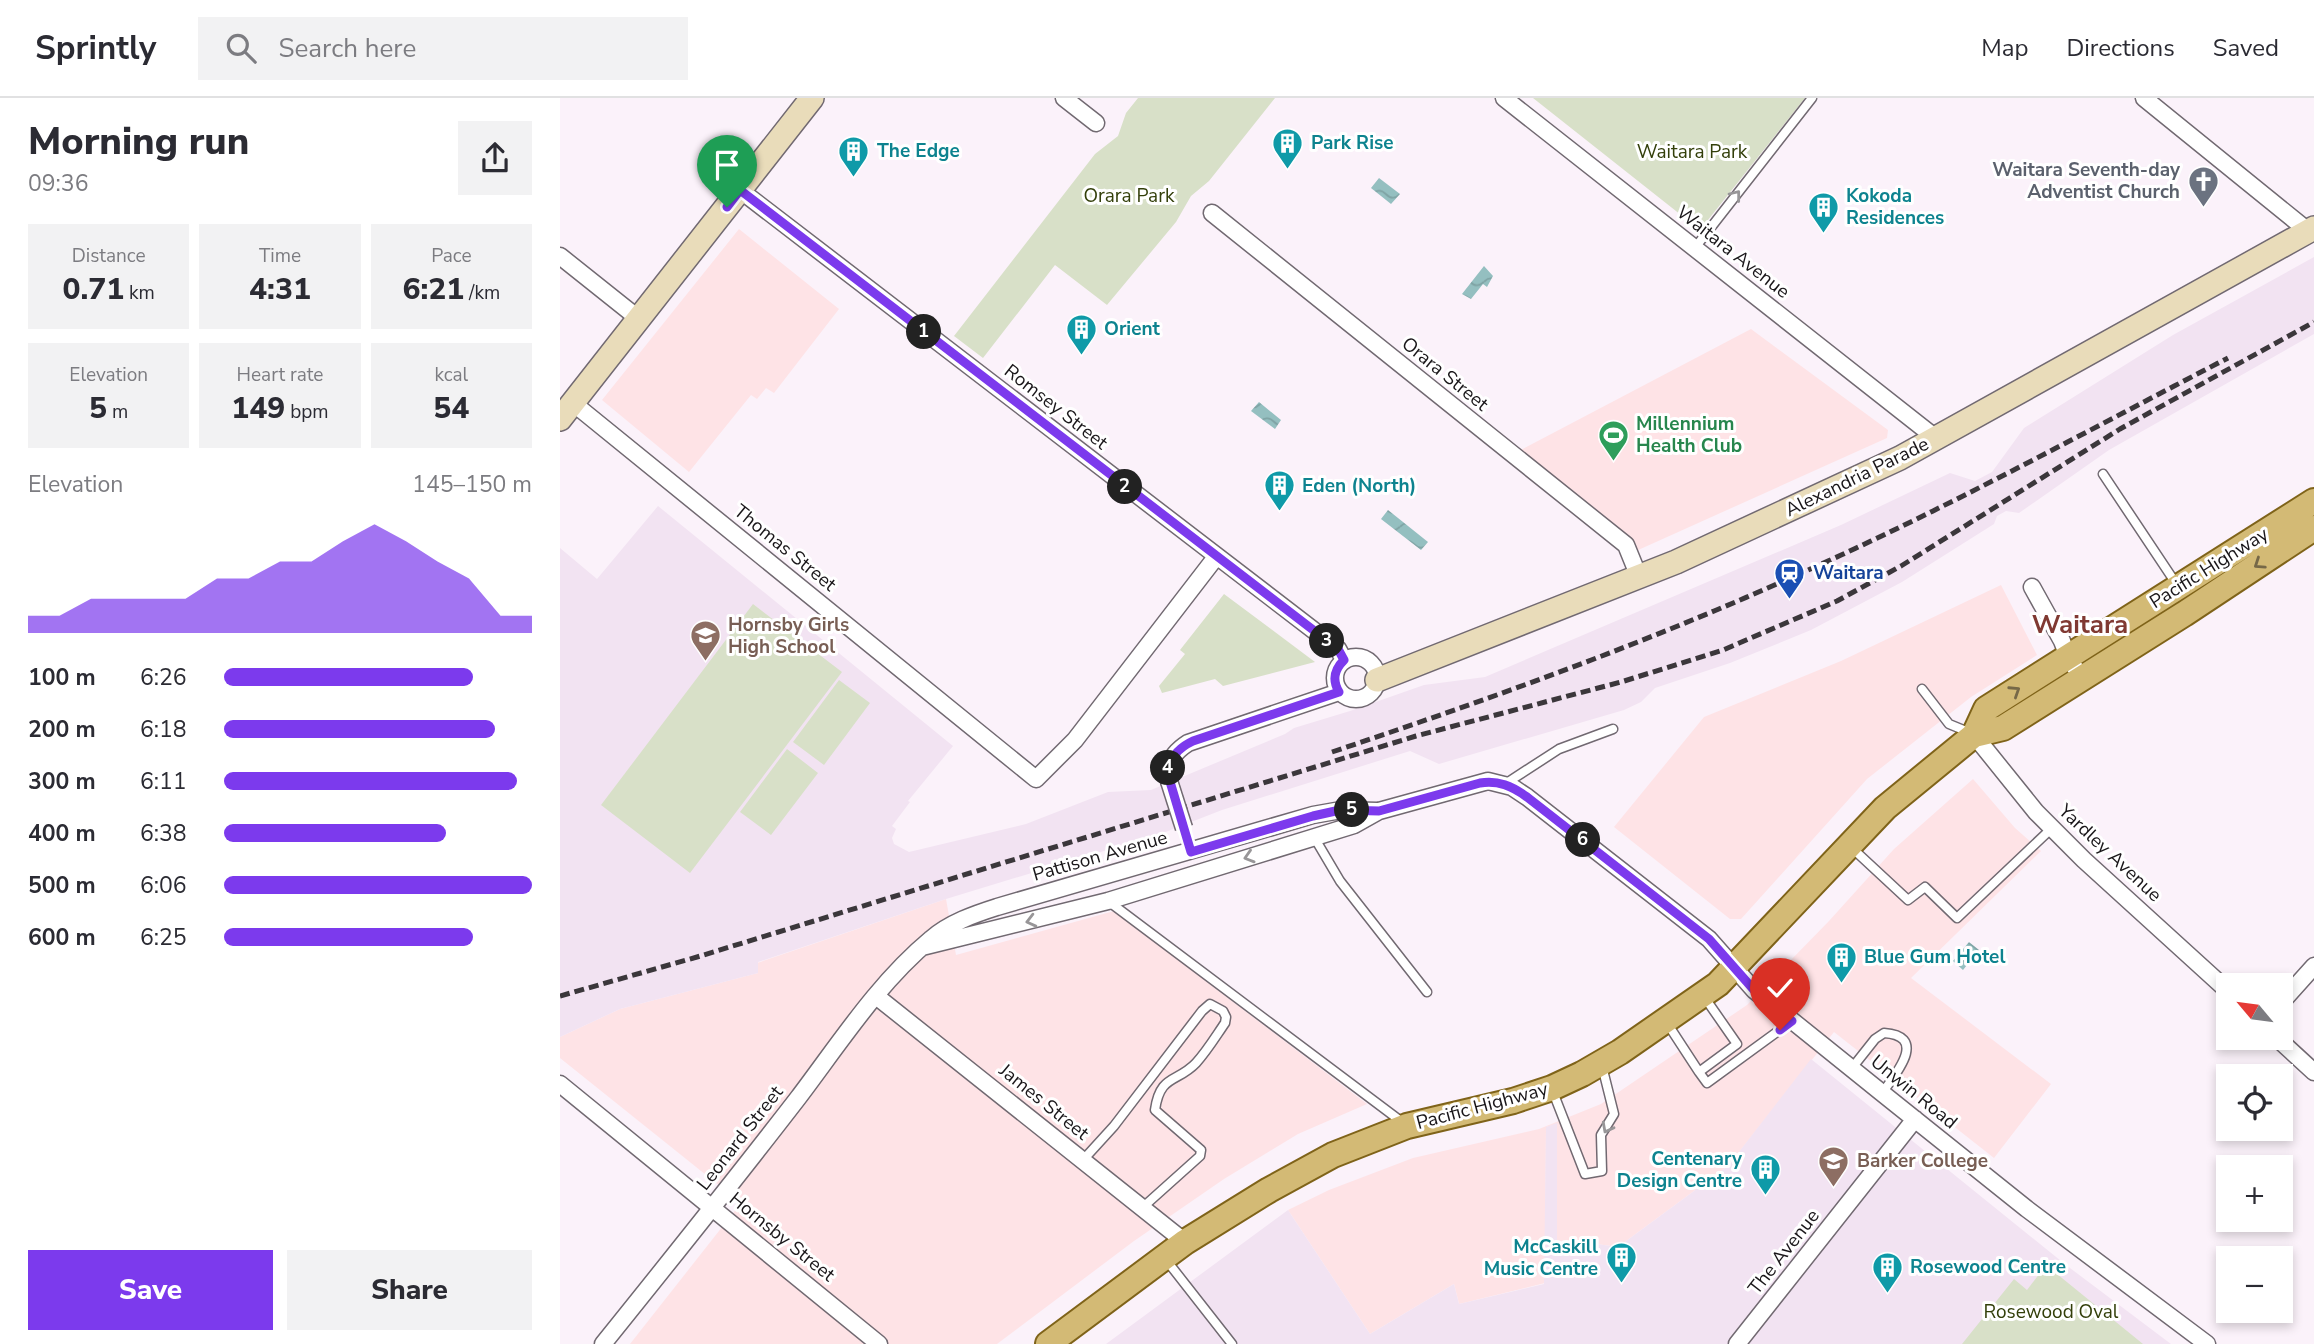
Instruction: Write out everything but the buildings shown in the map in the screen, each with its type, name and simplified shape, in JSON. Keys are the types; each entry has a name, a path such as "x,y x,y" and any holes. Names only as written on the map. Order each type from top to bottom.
{"main road":[{"name":"Pacific Highway","path":"2074,667 2178,587 2314,501"},
{"name":"Pacific Highway","path":"1048,1344 1185,1242 1269,1190 1323,1161 1406,1126 1513,1101 1552,1088 1601,1063 1703,995 1735,968 1885,808 1974,735 1986,709 2184,614 2314,528"}],"street":[{"path":"567,411 812,98"},
{"path":"1064,98 1096,123"},
{"name":"Waitara Avenue","path":"1504,98 1937,439"},
{"path":"2144,98 2311,230"},
{"name":"Romsey Street","path":"740,190 1338,649 1344,660"},
{"name":"Orara Street","path":"1212,213 1626,545 1639,577"},
{"name":"Alexandria Parade","path":"1377,680 1639,577 1885,466 2311,230"},
{"path":"560,256 639,319"},
{"name":"Thomas Street","path":"567,411 1036,779 1075,740 1216,557"},
{"path":"2032,587 2074,667"},
{"path":"1350,657 1364,658 1374,667 1377,680 1375,687 1366,697 1352,699 1339,692 1334,678 1335,671 1344,660 1350,657"},
{"path":"1191,852 1169,781 1171,760 1188,743 1339,692"},
{"name":"Yardley Avenue","path":"1974,735 2036,812 2084,860 2216,980"},
{"name":"Pattison Avenue","path":"922,947 1108,901 1354,825 1379,811 1480,783 1497,782 1512,787"},
{"path":"1512,787 1688,922 1715,944 1735,968"},
{"name":"Pattison Avenue","path":"909,958 948,927 974,915 1313,816 1340,810 1379,811"},
{"name":"Leonard Street","path":"603,1344 713,1208 876,996 909,958"},
{"path":"2293,990 2314,967"},
{"name":"Unwin Road","path":"1735,968 1754,990 1914,1119 2207,1344"},
{"name":"James Street","path":"876,996 1185,1242"},
{"path":"2290,1050 2314,1072"},
{"name":"Hornsby Street","path":"560,1084 879,1344"},
{"name":"The Avenue","path":"1737,1344 1914,1119"}],"lane":[{"path":"1694,248 1812,98"},
{"path":"2102,474 2178,587"},
{"path":"1922,690 1949,724 1974,735"},
{"path":"1512,787 1559,749 1614,729"},
{"path":"1849,846 1908,900 1924,887 1957,918 2052,828"},
{"path":"1314,837 1340,881 1427,992"},
{"path":"1108,901 1406,1126"},
{"path":"1703,995 1745,1056"},
{"path":"1083,1160 1114,1126 1202,1011 1210,1004 1217,1006 1226,1017 1225,1023 1195,1064 1163,1086 1158,1094 1155,1110 1201,1150 1200,1156 1142,1208"},
{"path":"1665,1021 1707,1083 1792,1021"},
{"path":"1852,1068 1884,1032 1894,1033 1902,1038 1907,1044 1907,1055 1882,1093"},
{"path":"1699,1072 1737,1044"},
{"path":"1552,1088 1585,1174 1602,1171 1601,1135 1614,1114 1601,1063"},
{"path":"1164,1258 1231,1344"}],"shaded area":[{"path":"739,229 839,309 774,393 766,388 757,399 751,395 689,472 602,400"},
{"path":"2314,257 2314,334 2109,450 2019,513 2006,511 1997,516 1994,524 1902,582 1811,630 1730,663 1655,688 1641,702 1624,710 1439,764 1410,751 758,962 758,973 620,1009 560,1037 560,548 597,579 658,506 953,746 908,801 910,802 892,826 896,829 892,838 894,844 909,852 1026,824 1108,792 1151,790 1294,728 1424,685 1485,677 1841,525 1950,473 1975,481 1992,472 2024,428 2173,335"},
{"path":"1751,329 1888,430 1887,438 1636,551 1515,453"},
{"path":"2001,585 2037,655 1971,697 1867,779 1741,919 1730,919 1614,827 1704,717 1841,661"},
{"path":"1973,779 2015,828 2041,851 1911,978 2051,1084 1994,1158 1834,1032 1728,1166 1618,1247 1582,1242 1556,1248 1557,1124 1546,1127 1545,1283 1459,1304 1454,1284 1370,1334 1288,1210 1329,1190 1413,1158 1539,1129 1601,1104 1747,1005 1894,849"},
{"path":"946,899 956,955 1114,911 1367,1104 1298,1134 1224,1179 1134,1241 997,1344 630,1344 741,1203 560,1058 560,1037 620,1009 758,973 757,963"},
{"name":"Barker College","path":"1811,1059 2066,1265 2171,1344 1106,1344 1288,1210 1370,1334 1454,1284 1459,1304 1544,1284 1546,1127 1557,1123 1557,1248 1582,1242 1618,1247 1728,1166"}],"green space":[{"name":"Orara Park","path":"1138,98 1275,98 1209,181 1191,196 1176,222 1107,305 1055,265 983,358 954,336 1095,154 1118,136 1126,113"},
{"name":"Waitara Park","path":"1533,98 1805,98 1700,230"},
{"path":"1224,594 1315,662 1223,686 1215,679 1162,693 1159,686 1185,654 1180,650"},
{"path":"753,604 842,672 690,873 601,805"},
{"path":"839,680 870,703 824,765 793,742"},
{"path":"787,749 818,773 771,835 740,812"},
{"name":"Rosewood Oval","path":"2046,1265 2143,1344 1962,1344 2014,1279 2027,1290"}],"water":[{"path":"1379,178 1400,194 1391,204 1371,188"},
{"path":"1484,266 1493,276 1487,287 1483,284 1471,299 1462,294"},
{"path":"1259,402 1281,420 1275,429 1251,411"},
{"path":"1388,510 1428,542 1421,550 1381,519"},
{"path":"1969,942 1979,950 1963,970 1953,961"}],"railway":[{"path":"560,996 697,957 1416,736 1621,682 1723,650 1837,601 1901,566 2120,429 2314,322"},
{"path":"1332,752 1567,669 1683,624 1797,575 1960,497 2228,358"}],"place":[{"name":"Park Rise","path":"1288,170"},
{"name":"The Edge","path":"854,178"},
{"name":"Waitara Seventh-day Adventist Church","path":"2203,208"},
{"name":"Kokoda Residences","path":"1823,234"},
{"name":"Orient","path":"1081,356"},
{"name":"Millennium Health Club","path":"1613,462"},
{"name":"Eden (North)","path":"1279,513"},
{"name":"Waitara","path":"1790,600"},
{"name":"Hornsby Girls High School","path":"705,663"},
{"name":"Blue Gum Hotel","path":"1841,984"},
{"name":"Barker College","path":"1834,1188"},
{"name":"Centenary Design Centre","path":"1765,1197"},
{"name":"McCaskill Music Centre","path":"1621,1285"},
{"name":"Rosewood Centre","path":"1887,1294"}],"district":[{"name":"Waitara","path":"2080,624"}],"route":[{"path":"727,207 740,190 1338,649 1344,660 1335,671 1335,686 1339,692 1193,741 1173,755 1168,775 1191,852 1340,810 1379,811 1488,781 1505,784 1527,797 1715,944 1754,990 1792,1021 1780,1030"}]}
